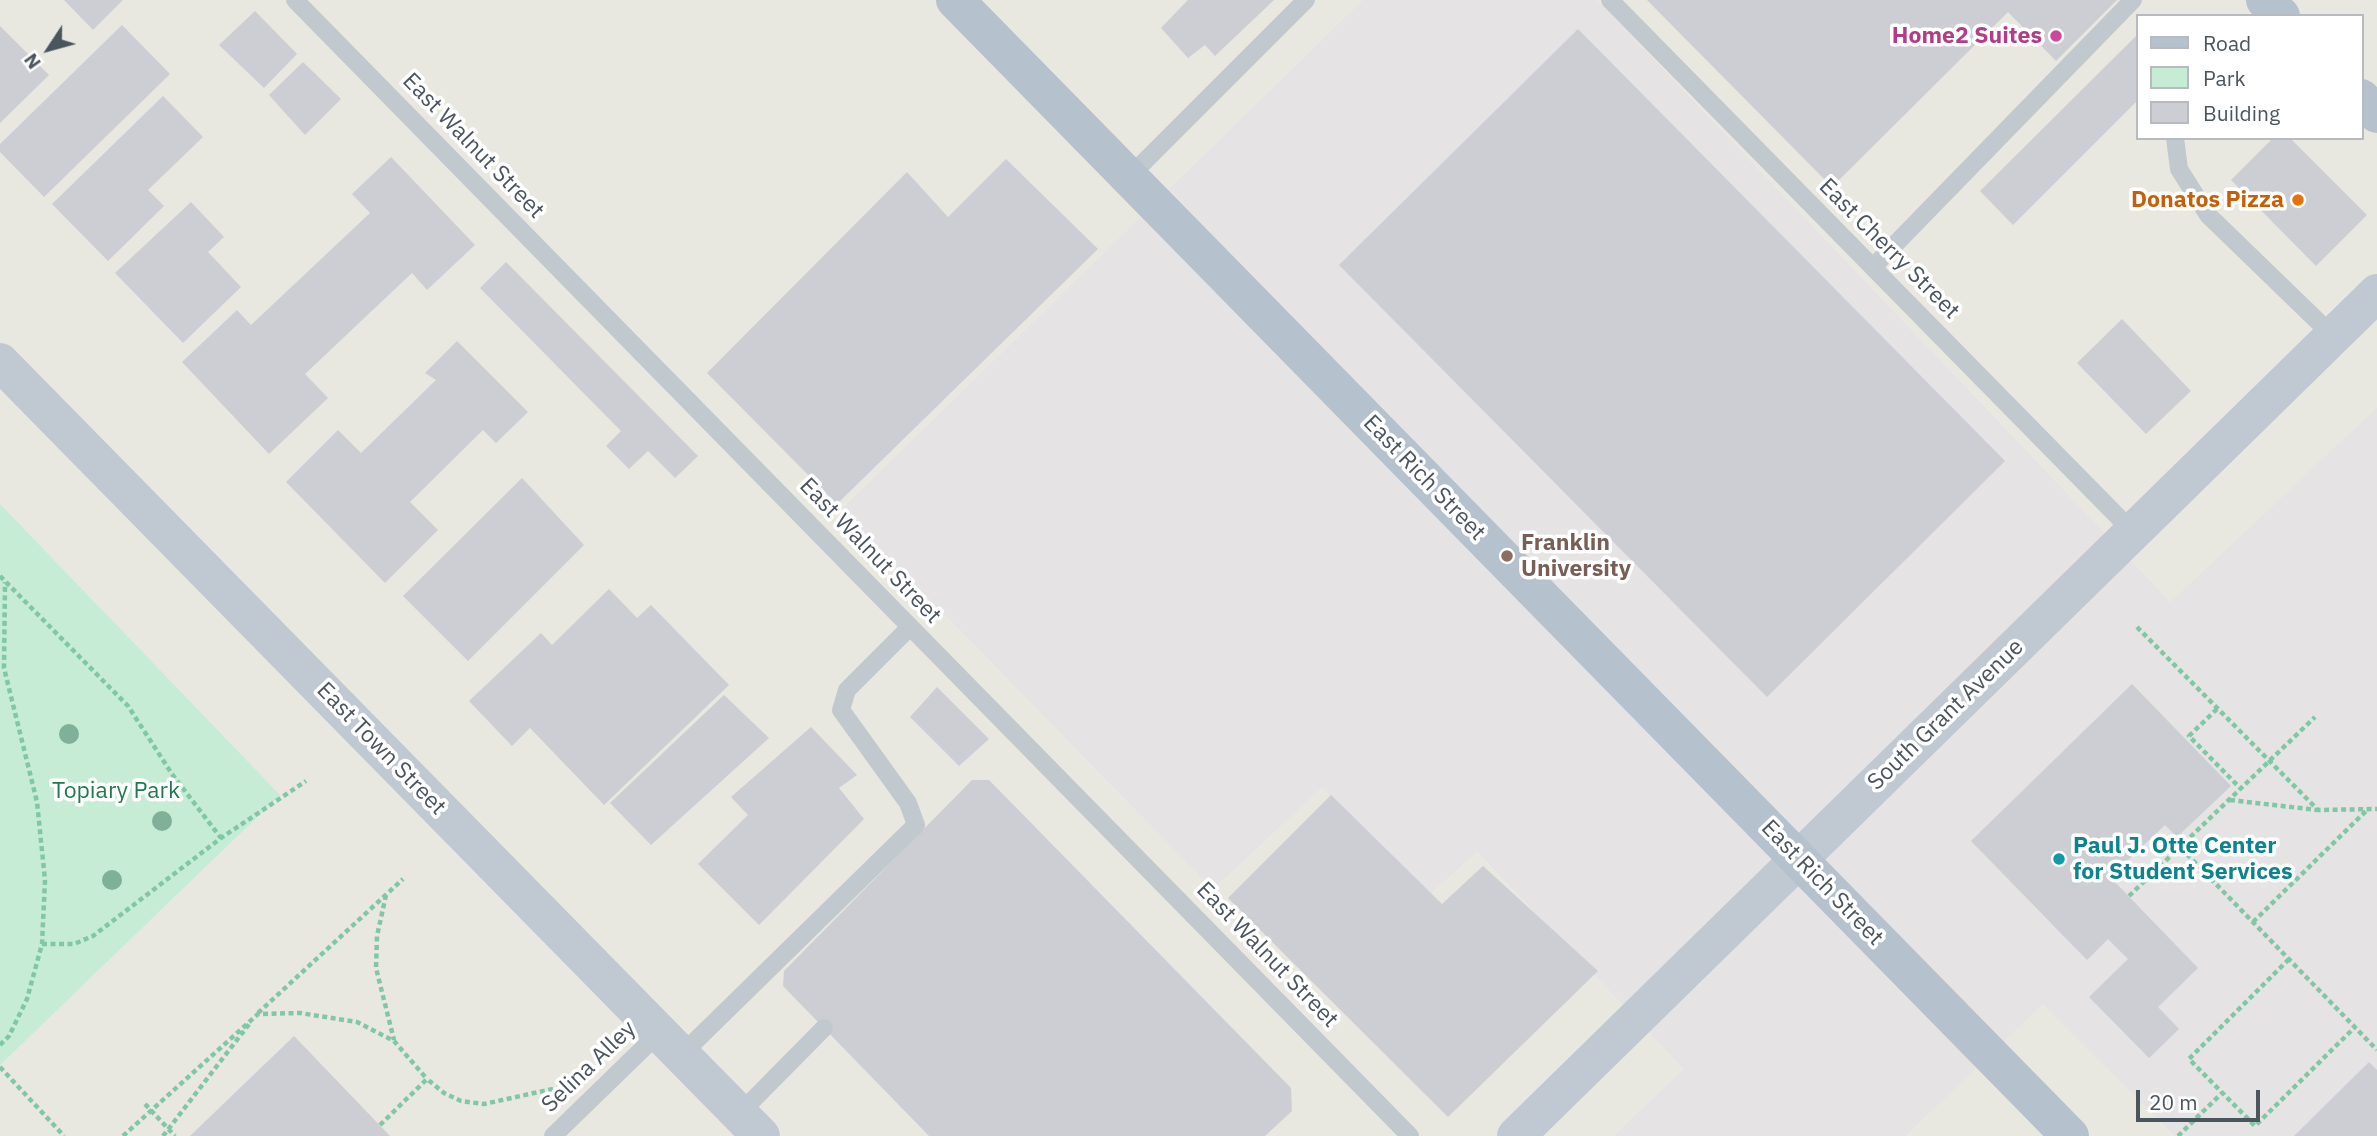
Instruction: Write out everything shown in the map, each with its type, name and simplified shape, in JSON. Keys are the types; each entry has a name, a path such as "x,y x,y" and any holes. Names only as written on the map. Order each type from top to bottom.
{"main road":[{"name":"East Rich Street","path":"955,0 2070,1136"},
{"path":"2363,100 2377,114"}],"street":[{"name":"South Grant Avenue","path":"1516,1136 2377,293"},
{"name":"East Town Street","path":"0,362 750,1125"}],"lane":[{"name":"East Walnut Street","path":"295,0 1410,1136"},
{"path":"1129,177 1306,0"},
{"name":"East Cherry Street","path":"1610,0 2133,532"},
{"path":"1873,267 2133,0"},
{"path":"2175,140 2179,169 2208,215 2333,336"},
{"name":"Selina Alley","path":"553,1136 670,1044 916,825 908,803 841,710 847,690 910,627"},
{"path":"750,1125 824,1028"}],"path":[{"path":"0,576 128,706 173,775 221,838"},
{"path":"0,1045 9,1036 27,999 42,944 45,880 37,803 4,668 5,582"},
{"path":"2137,627 2318,810"},
{"path":"2217,709 2189,736 2241,789"},
{"path":"2129,896 2315,717"},
{"path":"42,944 74,944 93,936 221,838 306,781"},
{"path":"2230,800 2318,810 2377,809"},
{"path":"2253,922 2368,810"},
{"path":"2181,848 2377,1050"},
{"path":"123,1136 403,879"},
{"path":"386,894 377,936 376,968 394,1041"},
{"path":"2289,960 2189,1059 2222,1093 2255,1126 2355,1027"},
{"path":"258,1014 329,1015 357,1022 394,1041 427,1079 444,1093 461,1101 484,1104 508,1101 560,1087"},
{"path":"163,1136 258,1014"},
{"path":"0,1066 64,1136"},
{"path":"380,1125 427,1079"},
{"path":"2178,1136 2222,1093"},
{"path":"145,1104 175,1136"}],"shaded area":[{"path":"0,0 1362,0 841,509 1213,890 1322,788 1427,898 1477,852 1683,1069 1613,1136 0,1136"},
{"name":"Franklin University","path":"1362,0 1598,0 2171,602 2377,407 2377,1136 2174,1136 2043,1004 1906,1136 1613,1136 1683,1069 1477,852 1427,898 1322,788 1213,890 841,509"},
{"path":"1598,0 2377,0 2377,407 2172,603"},
{"path":"2043,1003 2174,1136 1906,1136"}],"green space":[{"name":"Topiary Park","path":"0,504 280,795 0,1065"}],"building":[{"path":"64,0 123,0 93,30"},
{"path":"1188,0 1274,0 1215,56 1205,45 1188,58 1161,28"},
{"path":"1647,0 2117,0 2056,61 2008,12 1832,187"},
{"path":"255,11 297,54 264,88 219,45"},
{"path":"122,25 170,74 44,197 0,152 0,144"},
{"path":"0,26 49,75 0,123"},
{"path":"1578,29 2005,461 1767,697 1339,265"},
{"path":"2136,36 2136,102 2013,225 1980,191"},
{"path":"303,62 341,99 305,135 269,95"},
{"path":"163,96 203,137 148,190 164,206 108,261 52,204"},
{"path":"2271,140 2292,140 2367,215 2316,266 2231,180"},
{"path":"391,157 475,245 427,290 412,273 305,374 328,398 269,454 182,362 237,310 251,325 370,213 352,194"},
{"path":"1006,159 1098,249 837,504 707,373 907,172 948,217"},
{"path":"191,202 224,237 208,252 241,287 183,343 115,273"},
{"path":"506,262 698,456 675,478 648,451 629,469 606,446 621,431 480,288"},
{"path":"2122,319 2191,391 2146,434 2077,363"},
{"path":"457,341 528,412 496,443 483,430 410,502 438,530 385,583 286,482 338,430 361,453 436,380 425,373"},
{"path":"522,478 584,545 468,661 403,596"},
{"path":"609,589 637,618 651,605 729,685 604,805 530,728 512,746 469,701 541,633 552,645"},
{"name":"Paul J. Otte Center for Student Services","path":"2132,684 2231,786 2177,837 2165,825 2110,877 2198,968 2158,1007 2179,1029 2149,1058 2089,997 2128,959 2108,939 2087,960 1971,841"},
{"path":"937,687 989,739 959,766 910,717"},
{"path":"724,695 769,738 651,845 610,803"},
{"path":"811,727 857,775 839,788 864,819 759,925 698,864 748,815 731,797"},
{"path":"972,780 989,780 1291,1088 1292,1111 1265,1136 929,1136 783,986 784,971"},
{"path":"1331,795 1442,904 1483,866 1598,971 1448,1117 1228,898"},
{"path":"294,1036 390,1136 190,1136"},
{"path":"2369,1062 2377,1070 2377,1136 2294,1136"}],"place":[{"name":"Home2 Suites","path":"2056,36"},
{"name":"Donatos Pizza","path":"2298,200"},
{"name":"Franklin University","path":"1507,556"},
{"name":"Paul J. Otte Center for Student Services","path":"2059,859"}]}
